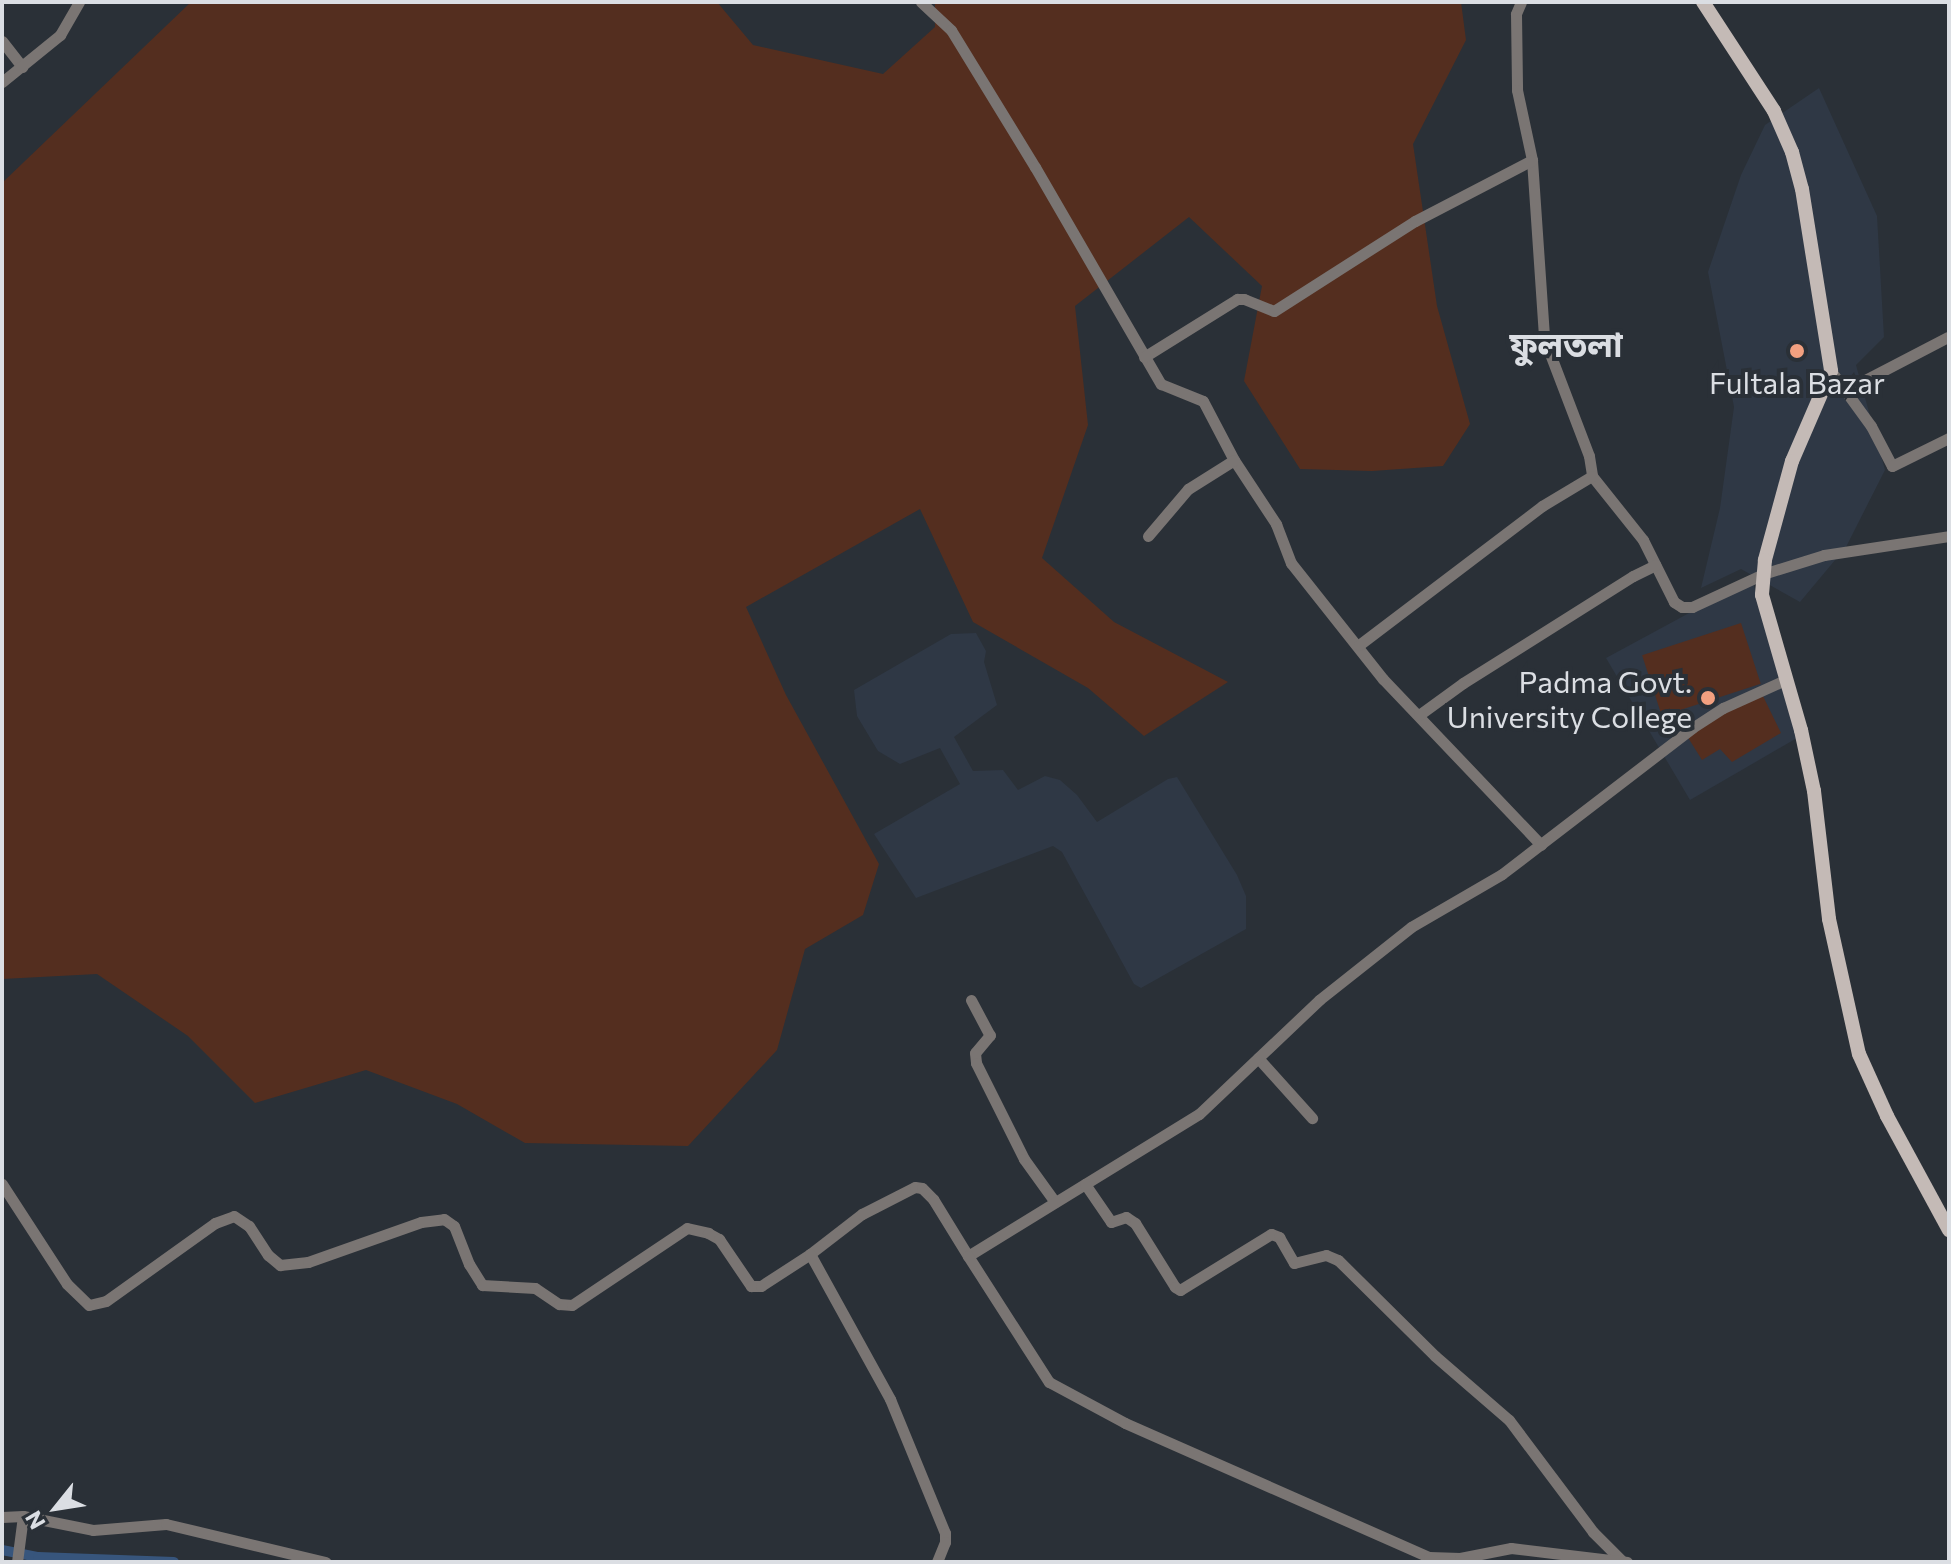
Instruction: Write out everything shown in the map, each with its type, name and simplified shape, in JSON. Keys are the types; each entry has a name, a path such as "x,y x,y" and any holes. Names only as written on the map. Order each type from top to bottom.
{"main road":[{"path":"1703,2 1749,69 1792,152 1831,371 1792,461 1763,574 1762,595 1814,791 1829,919 1859,1054 1887,1116 1949,1230"}],"street":[{"path":"2,82 60,35 79,2"},
{"path":"921,2 951,30 1071,227 1161,384 1203,401 1234,460 1276,524 1291,563 1383,679 1541,845"},
{"path":"1521,2 1516,14 1517,90 1532,160 1544,338 1589,456 1592,476 1643,540 1674,602 1682,607 1692,607 1763,574 1824,555 1949,536"},
{"path":"2,41 22,67"},
{"path":"1144,357 1237,299 1274,311 1415,221 1532,160"},
{"path":"1846,390 1948,337"},
{"path":"1831,371 1892,466 1949,438"},
{"path":"1148,536 1188,489 1234,460"},
{"path":"1359,645 1542,506 1592,476"},
{"path":"1419,715 1463,683 1633,576 1656,565"},
{"path":"968,1256 1199,1114 1319,1000 1411,927 1502,874 1692,728 1723,708 1785,680"},
{"path":"971,1000 990,1035 975,1053 976,1063 1024,1159 1055,1202"},
{"path":"1258,1058 1312,1118"},
{"path":"2,1184 67,1284 89,1305 106,1301 215,1223 234,1216 249,1226 268,1255 280,1265 308,1262 421,1222 444,1219 454,1226 469,1264 482,1285 535,1288 559,1304 572,1305 687,1228 719,1239 751,1286 761,1286 862,1214 915,1187 927,1192 1049,1382 1125,1423 1276,1486 1429,1557 1460,1558 1511,1548 1624,1562"},
{"path":"1085,1184 1111,1222 1126,1217 1135,1223 1175,1287 1180,1290 1271,1234 1279,1237 1294,1263 1326,1255 1338,1260 1435,1356 1509,1420 1593,1532 1624,1562"},
{"path":"810,1254 890,1399 945,1533 937,1562"},
{"path":"2,1517 23,1516 93,1530 166,1524 326,1562"},
{"path":"17,1562 23,1516"}],"shaded area":[{"path":"191,2 717,2 753,45 883,74 935,27 935,2 1461,2 1466,40 1413,144 1437,306 1470,424 1443,466 1372,471 1300,469 1244,381 1262,286 1189,217 1075,306 1088,425 1042,558 1114,622 1228,682 1144,736 1088,688 973,622 920,509 746,607 786,695 879,864 863,915 805,949 777,1050 688,1146 525,1143 457,1104 366,1070 255,1103 188,1036 97,974 2,979 2,183"},
{"name":"Fultala Bazar","path":"1819,88 1877,216 1884,337 1856,365 1885,470 1846,547 1800,602 1741,569 1701,588 1720,508 1734,407 1708,272 1741,175 1765,125"},
{"name":"Padma Govt. University College","path":"1752,579 1797,738 1690,800 1606,658"},
{"path":"1741,623 1761,684 1662,716 1642,655"},
{"path":"976,633 986,651 984,662 997,705 954,737 973,771 1003,770 1018,790 1045,776 1060,780 1077,795 1097,822 1168,779 1177,777 1237,875 1246,896 1246,929 1141,988 1134,984 1062,852 1053,846 916,898 874,834 960,784 940,748 900,764 878,751 857,716 854,690 951,634"},
{"path":"1761,692 1781,733 1732,762 1720,749 1702,760 1687,736"}],"waterway":[{"path":"2,1550 38,1557 174,1562"}],"place":[{"name":"Fultala Bazar","path":"1797,351"},
{"name":"Padma Govt. University College","path":"1708,698"}],"district":[{"name":"ফুলতলা","path":"1566,344"}]}
